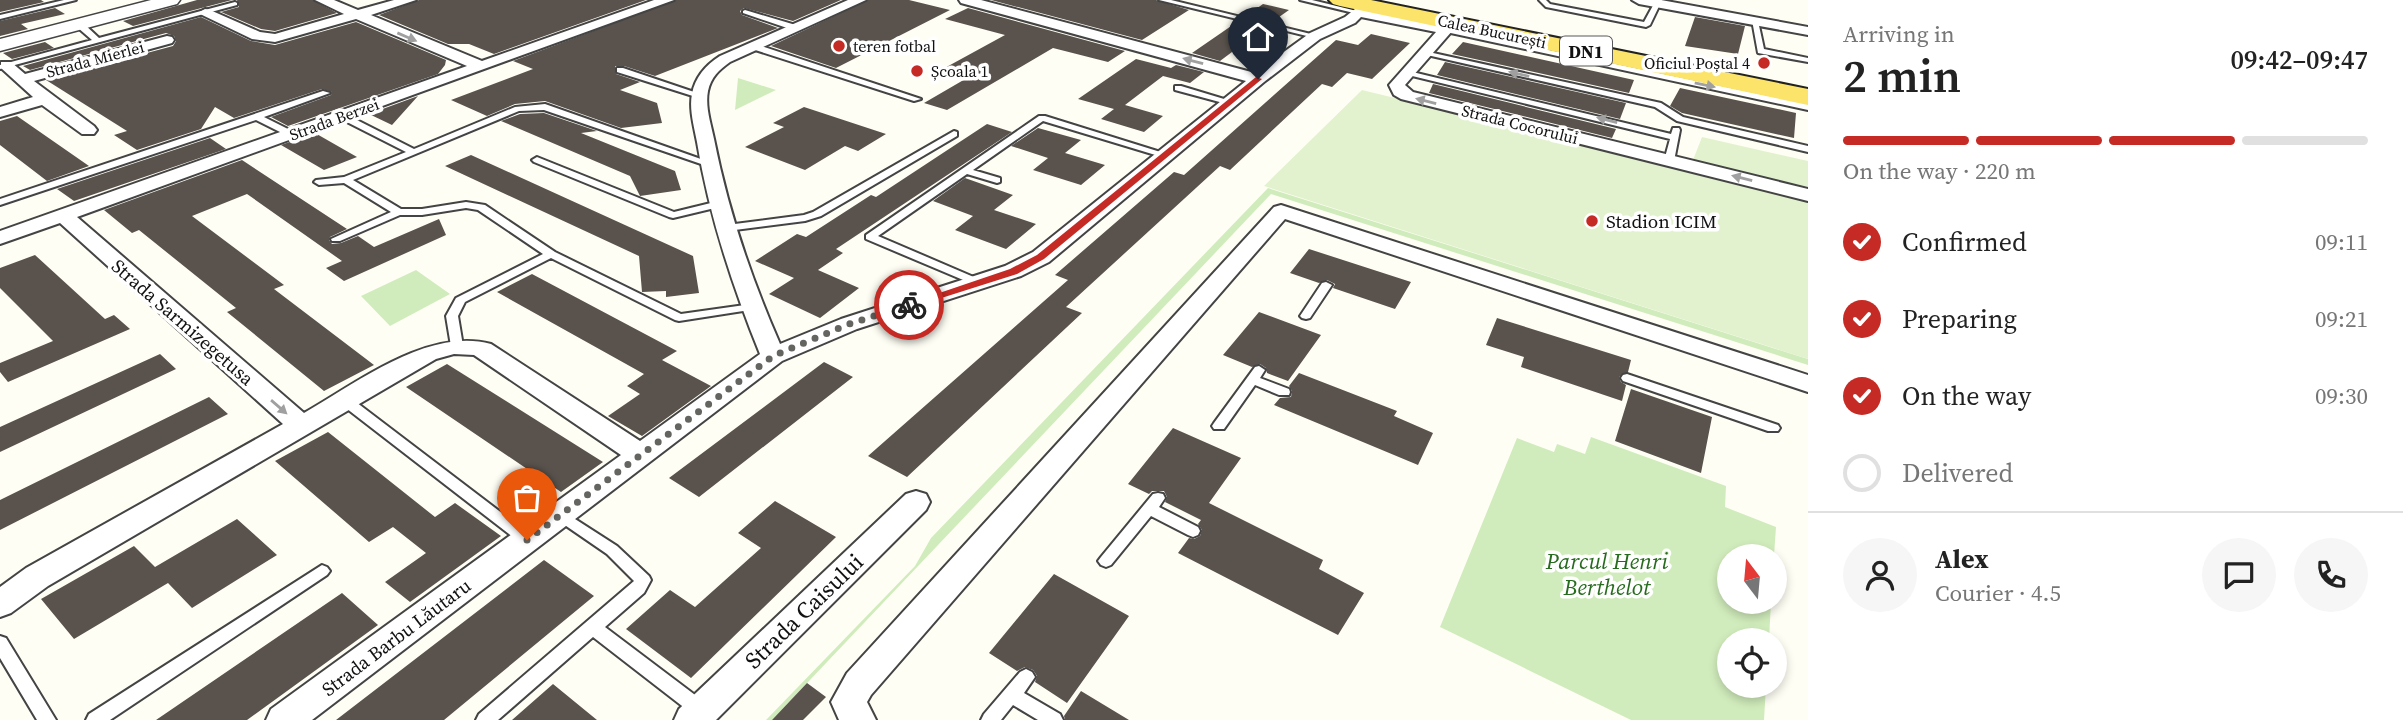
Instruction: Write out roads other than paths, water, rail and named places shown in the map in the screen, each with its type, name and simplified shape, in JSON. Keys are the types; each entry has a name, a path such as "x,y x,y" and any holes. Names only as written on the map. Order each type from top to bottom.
{"main road":[{"name":"Calea București","path":"1340,0 1808,97"},
{"name":"Calea București","path":"1367,6 1808,87"}],"street":[{"path":"322,0 481,66"},
{"path":"205,13 265,38 287,36 409,0"},
{"name":"Strada Berzei","path":"0,238 667,0"},
{"path":"773,356 752,307 719,204 699,95 704,77 712,68 752,46 859,0"},
{"path":"966,0 1258,79"},
{"path":"1639,0 1808,31"},
{"path":"0,45 159,1"},
{"path":"1367,6 1446,30 1407,72"},
{"name":"Strada Barbu Lăutaru","path":"284,720 773,356 849,324 979,283 1041,257 1258,79 1315,36 1341,26 1367,6"},
{"path":"1771,24 1808,20"},
{"name":"Strada Mierlei","path":"23,79 167,40"},
{"name":"Strada Mierlei","path":"3,66 88,130"},
{"name":"Strada Cocorului","path":"1407,72 1396,89 1407,96 1808,195"},
{"name":"Strada Mierlei","path":"0,112 45,99"},
{"path":"859,720 848,702 859,684 1281,211 1808,384"},
{"name":"Strada Sarmizegetusa","path":"63,215 303,428"},
{"path":"0,604 37,577 303,428 427,354 457,346 482,349 641,455"},
{"name":"Strada Caisului","path":"697,715 916,502"}],"lane":[{"path":"1162,0 1315,36"},
{"path":"1303,0 1367,6"},
{"path":"1542,0 1548,6 1646,25 1659,2"},
{"path":"0,18 68,1"},
{"path":"3,66 235,4"},
{"path":"745,12 796,28"},
{"path":"1754,21 1761,51 1808,60"},
{"path":"80,24 98,41"},
{"path":"1446,30 1808,107"},
{"path":"752,46 917,99"},
{"path":"1427,53 1658,105 1680,120 1808,149"},
{"path":"620,70 699,95"},
{"path":"1407,72 1673,137"},
{"path":"1178,88 1230,102"},
{"path":"0,202 326,93"},
{"path":"319,181 346,180 518,109 545,107 710,164"},
{"path":"342,116 413,152"},
{"path":"257,117 291,134"},
{"path":"979,283 870,237 1042,118 1165,155"},
{"path":"1669,161 1673,137 1680,120"},
{"path":"727,228 805,218 817,214 954,134"},
{"path":"537,160 673,215 719,204"},
{"path":"967,171 997,180"},
{"path":"346,180 400,212"},
{"path":"336,239 400,212 422,212 466,205 481,207 551,254 679,318 752,307"},
{"path":"457,346 452,316 460,300 551,254"},
{"path":"1306,316 1326,285"},
{"path":"1219,426 1256,375 1284,392"},
{"path":"1627,378 1670,398 1773,428"},
{"path":"347,402 527,540"},
{"path":"1106,561 1153,504 1194,531"},
{"path":"485,720 638,589 643,579 612,550 561,515"},
{"path":"95,720 322,571"},
{"path":"593,627 697,715"},
{"path":"0,643 47,720"},
{"path":"990,720 1026,677"},
{"path":"1012,695 1054,720"}],"place":[{"name":"teren fotbal","path":"839,46"},
{"name":"Oficiul Poștal 4","path":"1764,63"},
{"name":"Școala 1","path":"917,71"},
{"name":"Stadion ICIM","path":"1592,221"}],"park label":[{"name":"Parcul Henri Berthelot","path":"1607,574"}]}
